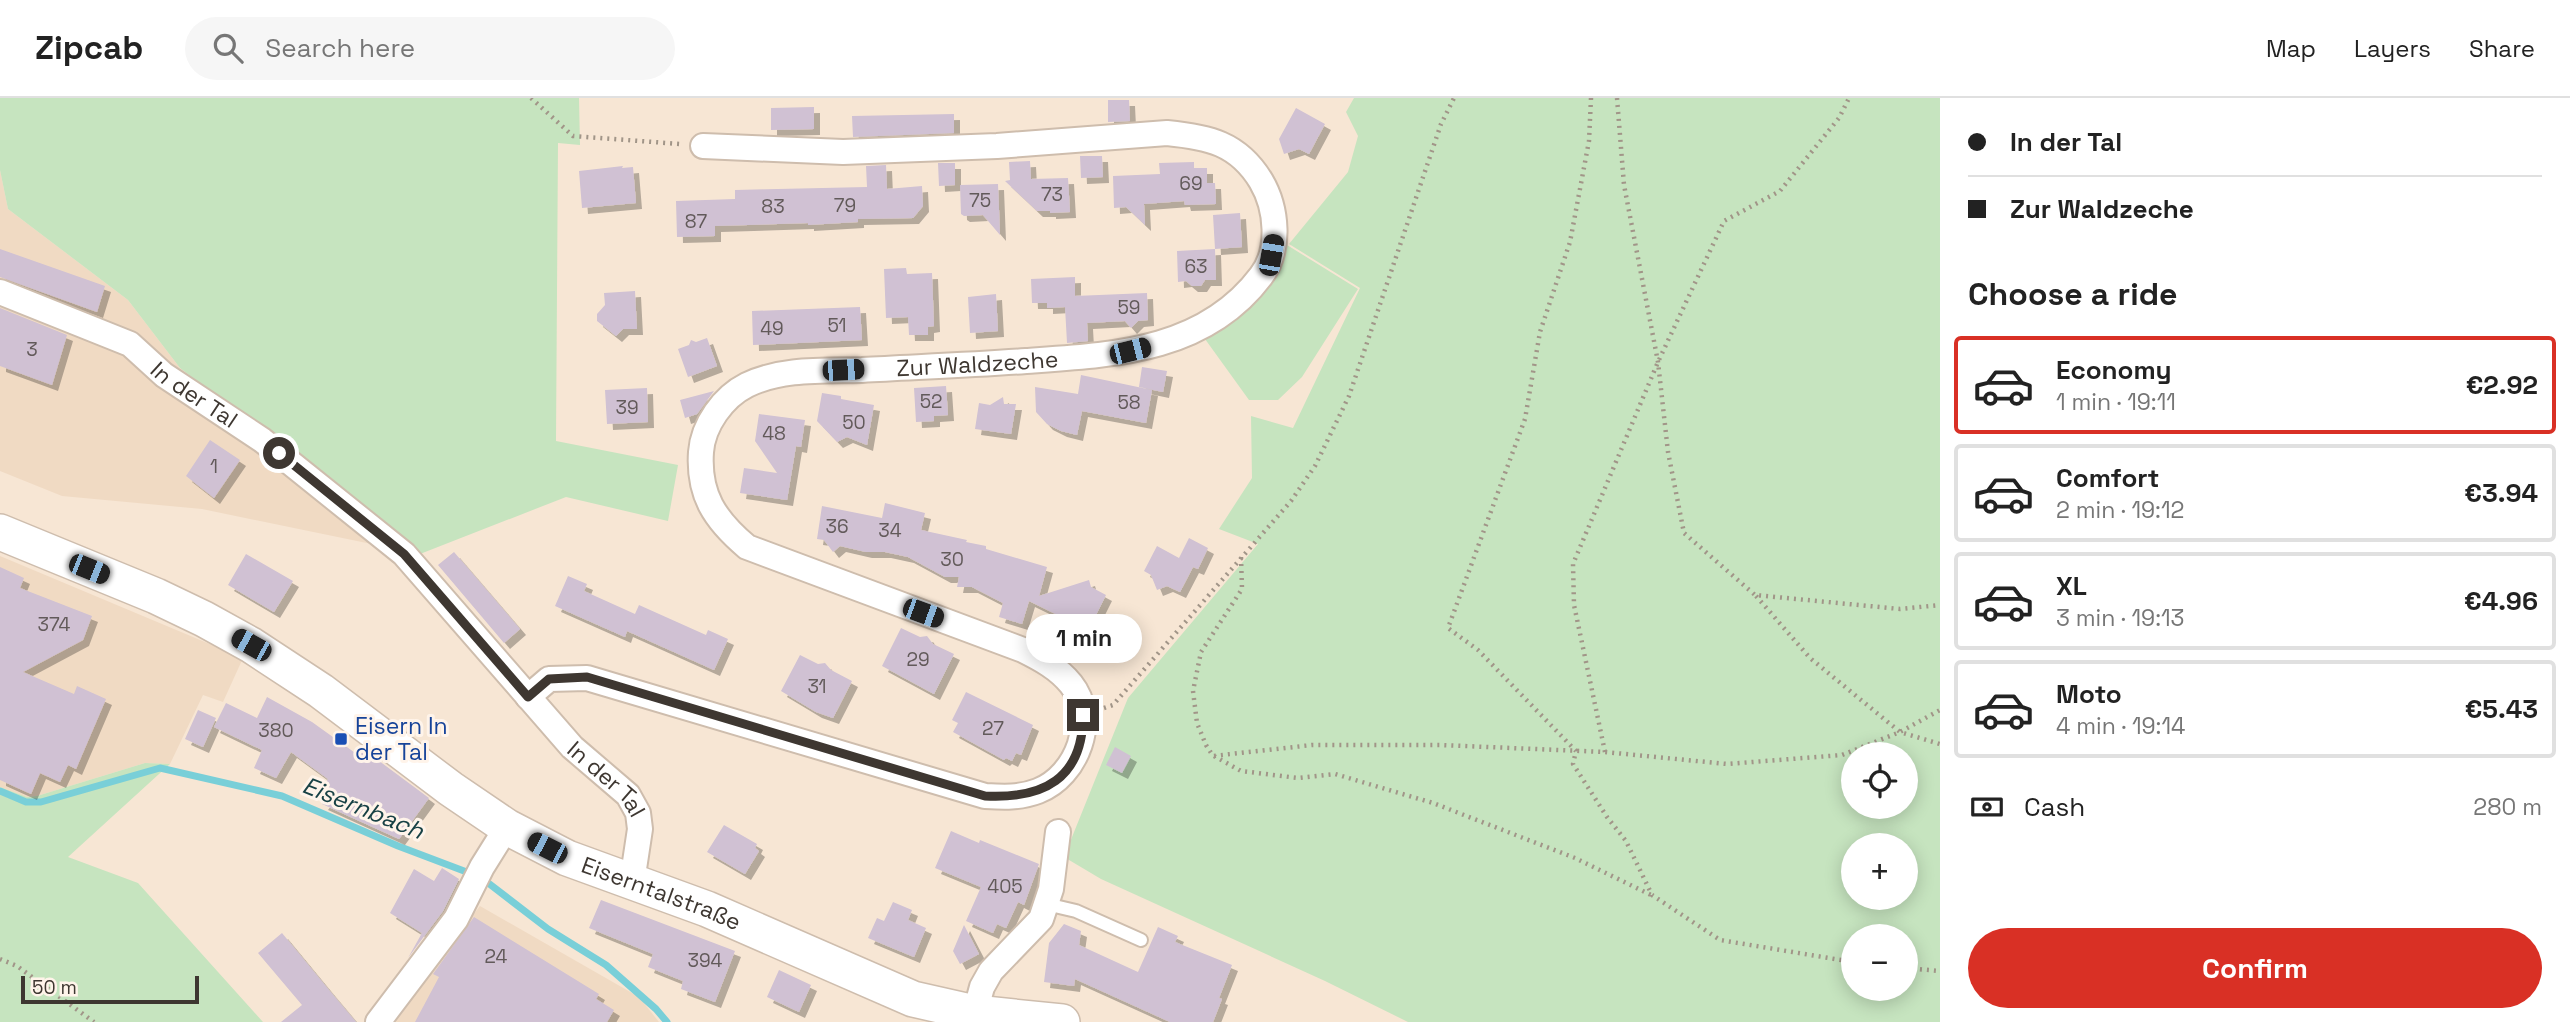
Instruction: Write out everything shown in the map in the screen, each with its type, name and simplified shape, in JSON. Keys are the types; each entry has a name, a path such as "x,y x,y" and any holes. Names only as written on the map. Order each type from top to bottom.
{"main road":[{"name":"Eiserntalstraße","path":"0,532 156,596 251,645 294,671 451,789 507,827 567,858 707,909 913,999 975,1013 1062,1022"}],"street":[{"name":"Zur Waldzeche","path":"528,697 549,679 587,677 985,796 1014,797 1038,791 1055,781 1069,769 1081,745 1083,715 1081,702 1073,686 1053,666 1023,650 747,547 727,531 712,512 700,464 705,435 718,408 732,396 747,385 780,375 1112,355 1168,341 1202,327 1230,309 1252,288 1271,255 1274,226 1272,208 1265,188 1252,166 1219,142 1194,135 1167,133 997,146 842,152 703,146"},
{"name":"In der Tal","path":"0,292 130,344 164,375 262,440 404,554 572,747 628,795 638,813 640,829 632,882"},
{"path":"378,1022 456,919 478,874 507,827"},
{"path":"975,1013 982,987 991,971 1041,919 1051,889 1058,832"}],"lane":[{"path":"1046,904 1076,911 1141,940"}],"path":[{"path":"531,98 573,136 703,146"},
{"path":"1083,715 1113,705 1291,501 1315,467 1349,396 1441,124 1454,98"},
{"path":"1576,751 1478,650 1448,628 1525,419 1540,332 1570,242 1589,141 1591,98"},
{"path":"1617,98 1624,185 1658,362 1668,452 1685,533 1755,595 1810,658 1900,732 1940,744"},
{"path":"1605,752 1574,605 1573,564 1658,362 1724,221 1780,191 1839,117 1849,98"},
{"path":"1241,557 1242,589 1201,652 1193,691 1197,723 1213,756 1241,771 1298,778 1335,775 1433,803 1575,858 1652,895 1720,940 1841,960"},
{"path":"1755,595 1900,609 1940,605"},
{"path":"1213,756 1312,745 1441,745 1605,752 1727,764 1842,755 1900,732 1940,710"},
{"path":"1576,751 1573,764 1626,841 1652,895"},
{"path":"0,959 18,966 94,1022"},
{"path":"1918,969 1940,971"}],"shaded area":[{"path":"0,170 8,209 128,300 180,368 420,554 202,509 62,496 0,471"},
{"path":"0,556 243,658 223,702 203,695 170,764 145,763 37,796 27,797 0,787"},
{"path":"480,906 639,997 659,1022 388,1022"}],"green space":[{"path":"0,98 579,98 580,145 558,143 556,441 678,465 668,521 566,497 420,554 180,368 128,300 8,209 0,170"},
{"path":"1354,98 1940,98 1940,1022 1408,1022 1325,981 1101,879 1064,857 1128,698 1258,544 1219,529 1252,478 1251,416 1293,428 1360,288 1289,244 1348,172 1358,136 1346,112"},
{"path":"1287,245 1358,289 1302,377 1278,400 1249,400 1205,339 1247,311 1266,291"},
{"path":"145,763 170,764 68,857 138,883 263,1022 0,1022 0,787 27,797 37,796"}],"building":[{"path":"1108,100 1129,100 1130,121 1108,122"},
{"path":"814,107 814,129 771,130 771,108"},
{"path":"1296,108 1325,124 1309,154 1299,149 1284,154 1279,139"},
{"path":"954,114 954,133 853,137 852,116"},
{"path":"1080,156 1102,156 1103,177 1081,178"},
{"path":"1030,161 1031,179 1068,178 1070,212 1037,211 1005,181 1010,180 1009,162"},
{"path":"1194,162 1194,168 1207,168 1207,183 1215,183 1216,204 1185,205 1184,201 1144,204 1145,225 1126,207 1114,208 1113,176 1160,174 1159,163"},
{"path":"938,163 955,163 955,185 939,186"},
{"path":"886,165 887,189 922,186 923,206 913,218 858,219 858,222 808,225 715,226 715,236 677,237 676,201 735,199 735,190 867,187 866,166"},
{"path":"623,166 622,168 633,167 636,203 582,208 579,171"},
{"path":"998,184 1000,235 983,215 961,214 960,185"},
{"path":"1240,213 1242,247 1215,249 1213,215"},
{"path":"0,249 105,286 97,312 0,277"},
{"path":"1215,249 1216,280 1205,280 1201,286 1192,286 1186,281 1178,282 1177,251"},
{"path":"906,268 907,274 932,273 934,326 928,327 928,335 909,335 908,317 886,318 884,269"},
{"path":"1075,277 1075,296 1147,293 1148,320 1138,321 1131,328 1125,321 1087,323 1088,341 1067,343 1065,307 1047,308 1047,303 1032,303 1031,279"},
{"path":"635,291 637,329 623,329 616,336 597,321 597,314 605,305 604,293"},
{"path":"996,294 998,331 970,333 968,297"},
{"path":"860,307 862,340 753,345 752,311"},
{"path":"0,308 67,335 52,385 0,366"},
{"path":"707,338 717,366 688,377 678,349 689,345 691,340 696,342"},
{"path":"1142,367 1167,371 1163,392 1139,387"},
{"path":"1081,375 1152,390 1146,423 1082,411 1077,435 1047,424 1036,412 1035,387 1078,394"},
{"path":"946,386 948,415 934,416 934,421 916,422 914,388"},
{"path":"647,388 648,422 607,424 605,390"},
{"path":"714,391 697,414 685,418 680,400"},
{"path":"822,393 874,405 867,445 847,437 837,442 817,421"},
{"path":"1003,397 1004,404 1016,404 1011,434 975,429 979,403 990,405"},
{"path":"759,414 805,420 801,447 796,446 787,500 740,493 744,468 777,473 755,441"},
{"path":"210,440 240,460 214,498 186,476"},
{"path":"885,503 925,513 921,530 967,540 966,542 986,546 986,549 1047,567 1039,596 1089,580 1091,587 1106,595 1091,625 1079,620 1072,622 1029,601 1022,624 999,617 1003,603 972,587 957,587 959,577 945,577 908,557 885,552 866,552 840,546 833,552 824,540 817,539 822,506 882,518"},
{"path":"1189,538 1208,548 1198,569 1193,567 1180,592 1167,586 1157,590 1151,575 1144,571 1157,546 1179,558"},
{"path":"454,552 520,629 504,643 438,565"},
{"path":"246,554 293,581 274,612 228,585"},
{"path":"0,567 24,578 20,588 92,616 83,640 23,672 74,694 77,686 106,699 76,769 68,765 60,782 40,773 31,794 0,780"},
{"path":"568,576 587,584 584,591 635,614 639,605 706,635 708,630 728,639 714,670 627,631 625,637 555,606"},
{"path":"901,628 920,637 927,636 933,644 954,654 934,694 882,666"},
{"path":"800,655 818,664 825,663 831,670 852,681 833,718 816,712 781,691"},
{"path":"966,692 1033,725 1021,755 1016,753 1012,761 1006,758 1004,760 953,732 958,723 952,720"},
{"path":"267,697 312,722 358,755 363,749 429,798 399,839 322,804 332,791 326,782 328,779 291,752 276,778 254,768 262,750 214,727 226,703 257,718"},
{"path":"198,710 216,718 203,747 185,739"},
{"path":"1115,747 1131,756 1122,773 1106,765"},
{"path":"724,825 757,844 755,848 759,851 745,874 707,852"},
{"path":"951,831 1039,864 1024,905 1018,902 1006,928 997,924 993,933 966,921 981,887 935,868"},
{"path":"442,868 459,879 443,911 408,958 422,933 390,913 414,869 434,881"},
{"path":"601,900 735,951 715,1002 681,989 683,981 648,967 653,954 589,928"},
{"path":"893,902 912,910 908,920 926,928 914,957 868,938 877,918 884,921"},
{"path":"474,917 599,994 596,999 614,1010 607,1022 415,1022 439,977 433,974"},
{"path":"1064,924 1081,931 1079,945 1138,972 1158,927 1178,936 1175,942 1232,965 1213,1022 1170,1022 1075,979 1074,986 1044,982 1049,943"},
{"path":"964,925 979,954 960,964 953,951"},
{"path":"282,933 356,1022 281,1022 302,1005 258,953"},
{"path":"779,970 811,985 799,1012 767,997"}],"waterway":[{"name":"Eisernbach","path":"0,791 26,802 41,802 160,768 282,796 398,846 472,874"},
{"name":"Eisernbach","path":"483,879 548,929 606,965 667,1022"}],"place":[{"name":"Eisern In der Tal","path":"341,739"}],"route":[{"path":"279,453 404,554 528,697 549,679 587,677 985,796 1014,797 1038,791 1069,769 1081,745 1083,715"}]}
